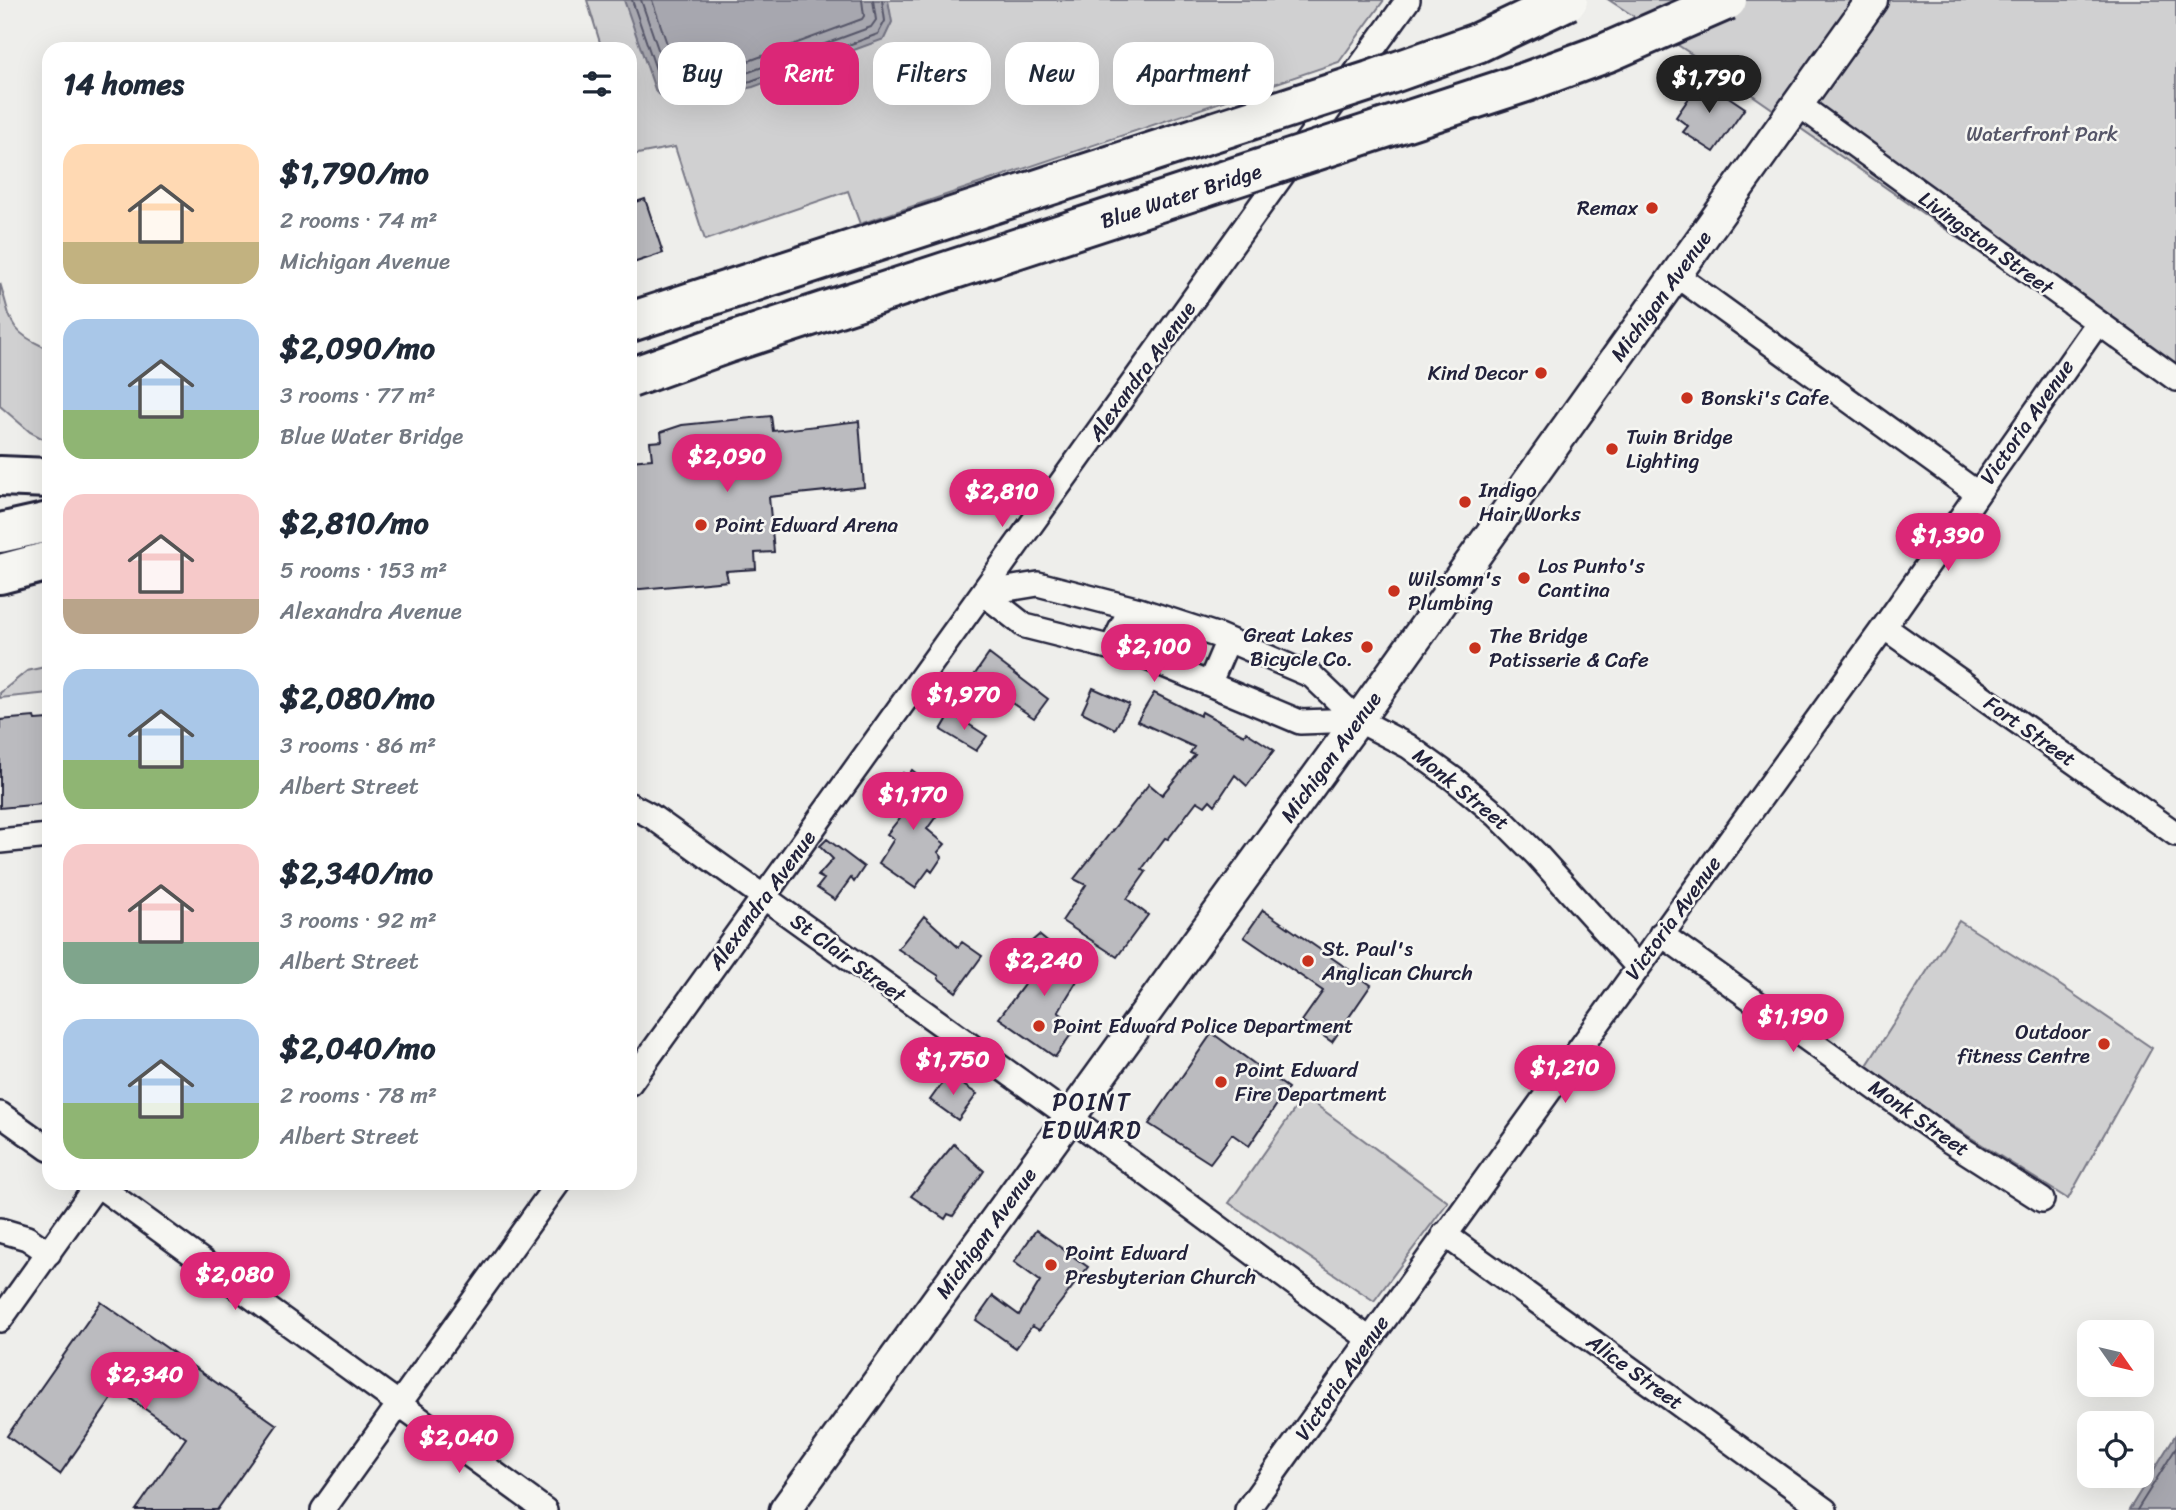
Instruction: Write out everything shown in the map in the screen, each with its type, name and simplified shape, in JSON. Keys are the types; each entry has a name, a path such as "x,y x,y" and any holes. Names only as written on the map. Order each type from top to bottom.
{"highway":[{"path":"637,321 1370,81 1476,43 1568,0"},
{"name":"Blue Water Bridge","path":"637,376 728,343 1526,82 1608,52 1727,0"},
{"path":"0,533 42,524"},
{"path":"0,574 42,563"}],"street":[{"name":"Alexandra Avenue","path":"637,1073 1408,0"},
{"name":"Michigan Avenue","path":"785,1510 1358,720 1872,0"},
{"name":"Livingston Street","path":"1798,104 2176,379"},
{"path":"1676,275 1977,493"},
{"name":"Victoria Avenue","path":"1247,1510 1884,627 2097,324"},
{"name":"Monk Street","path":"983,593 1038,584 1131,608 1228,639 1312,676 1358,720 1408,746 1498,816 1638,967"},
{"name":"Monk Street","path":"983,593 1025,626 1112,647 1210,682 1300,722 1358,720"},
{"path":"1112,647 1131,608"},
{"name":"Fort Street","path":"1884,627 2176,834"},
{"path":"1210,682 1228,639"},
{"name":"St Clair Street","path":"637,808 1070,1117 1369,1339"},
{"path":"0,841 42,837"},
{"name":"Monk Street","path":"1661,934 1948,1140 2042,1200"},
{"path":"0,1114 42,1144"},
{"path":"0,1320 92,1190"},
{"path":"107,1190 545,1510"},
{"path":"323,1510 553,1190"},
{"path":"0,1230 27,1238 49,1253"},
{"name":"Alice Street","path":"1444,1234 1825,1510"}],"green space":[{"path":"587,0 1384,0 1339,62 1274,84 1274,42 1113,42 1113,105 1212,105 860,224 848,191 705,240 675,147 637,154 637,42 600,42"},
{"name":"Waterfront Park","path":"1609,0 2176,0 2176,389 1725,76"},
{"path":"0,283 9,315 17,329 42,346 42,438 30,432 0,406"},
{"path":"42,668 42,694 0,698 0,693 27,671"},
{"path":"1959,921 2152,1048 2068,1199 1864,1070"},
{"path":"1304,1096 1448,1202 1374,1301 1229,1203"}],"water":[{"path":"624,0 888,0 892,22 884,39 859,48 859,42 760,42 760,84 746,88 746,42 658,42 658,93"},
{"path":"2176,1434 2176,1510 2129,1510 2143,1488 2154,1488 2154,1470"}],"building":[{"path":"1702,79 1745,108 1714,152 1683,132 1688,126 1676,117"},
{"path":"645,199 663,253 637,262 637,202"},
{"name":"Point Edward Arena","path":"771,416 773,431 859,421 864,487 769,497 774,552 755,553 756,569 726,571 728,581 637,589 637,460 652,459 650,442 662,441 661,432 682,425"},
{"path":"989,654 1048,699 1034,718 973,677"},
{"path":"1093,688 1129,704 1115,729 1082,712"},
{"path":"1154,693 1200,716 1202,712 1244,735 1246,732 1274,750 1247,786 1235,775 1215,805 1210,800 1205,806 1197,801 1168,839 1165,838 1142,869 1146,872 1127,899 1148,915 1117,957 1062,921 1086,885 1074,879 1149,784 1162,795 1195,755 1190,753 1194,747 1137,721"},
{"path":"951,713 987,736 976,751 941,730"},
{"path":"34,717 35,720 42,720 42,804 0,808 0,720"},
{"path":"912,770 931,785 925,793 943,807 927,829 945,844 938,852 942,857 932,872 929,869 915,888 879,863 894,839 887,834 907,809 892,797 897,790 893,787 903,773 907,777"},
{"path":"827,839 864,867 854,882 851,878 835,900 817,888 824,879 818,876 833,859 820,846"},
{"name":"St. Paul's Anglican Church","path":"1263,910 1371,985 1332,1042 1302,1021 1323,991 1244,937"},
{"path":"924,916 958,947 962,942 982,956 956,992 938,978 939,976 898,949"},
{"path":"1039,935 1083,971 1058,1012 1077,1026 1055,1057 999,1018 1038,966 1018,953"},
{"path":"1212,1033 1288,1088 1249,1146 1232,1134 1210,1163 1149,1124"},
{"path":"948,1075 977,1094 958,1120 930,1100"},
{"path":"954,1144 984,1171 953,1216 948,1214 945,1219 911,1196"},
{"path":"1036,1230 1088,1267 1039,1330 1032,1326 1016,1348 976,1320 993,1296 1019,1315 1040,1281 1014,1262"},
{"path":"101,1302 277,1425 217,1510 136,1510 186,1438 118,1390 60,1474 7,1436"}],"place":[{"name":"Remax","path":"1652,208"},
{"name":"Kind Decor","path":"1541,373"},
{"name":"Bonski's Cafe","path":"1687,398"},
{"name":"Twin Bridge Lighting","path":"1612,449"},
{"name":"Indigo Hair Works","path":"1465,502"},
{"name":"Point Edward Arena","path":"701,525"},
{"name":"Los Punto's Cantina","path":"1524,578"},
{"name":"Wilsomn's Plumbing","path":"1394,591"},
{"name":"Great Lakes Bicycle Co.","path":"1367,647"},
{"name":"The Bridge Patisserie & Cafe","path":"1475,648"},
{"name":"St. Paul's Anglican Church","path":"1308,961"},
{"name":"Point Edward Police Department","path":"1039,1026"},
{"name":"Outdoor fitness Centre","path":"2104,1044"},
{"name":"Point Edward Fire Department","path":"1221,1082"},
{"name":"Point Edward Presbyterian Church","path":"1051,1265"}],"district":[{"name":"POINT EDWARD","path":"1092,1116"}]}
